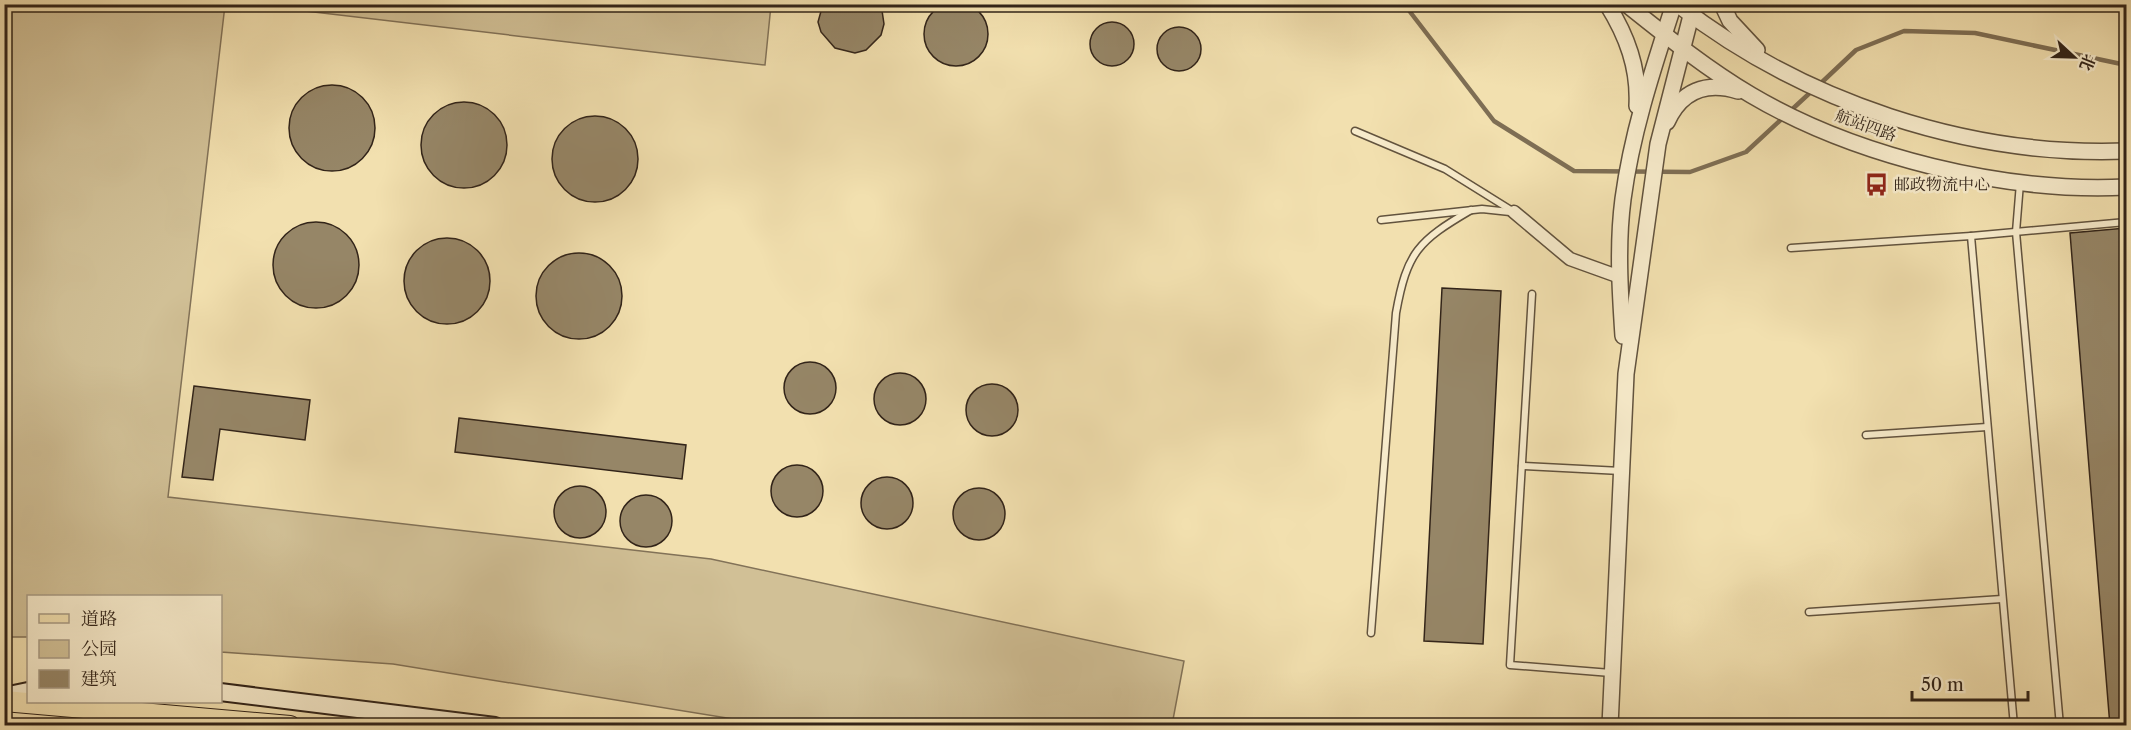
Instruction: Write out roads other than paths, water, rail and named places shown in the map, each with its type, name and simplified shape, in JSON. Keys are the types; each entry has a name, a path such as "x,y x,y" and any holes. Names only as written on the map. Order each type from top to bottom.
{"main road":[{"path":"4,696 27,691"},
{"path":"222,692 495,726"},
{"path":"4,701 290,726"}],"street":[{"path":"1607,4 1619,24 1634,61 1638,98 1636,130"},
{"name":"航站四路","path":"1626,4 1664,34 1752,95 1872,148 1949,170 2020,183 2071,188 2127,187"},
{"path":"1626,374 1620,277 1623,201 1636,130 1675,4"},
{"name":"航站四路","path":"1675,4 1692,10 1775,66 1865,109 1922,126 2006,144 2076,152 2127,151"},
{"path":"1722,4 1730,21 1743,37 1775,66"},
{"path":"1610,726 1626,374 1643,237 1658,144 1692,10"},
{"path":"1658,144 1671,114 1688,93 1708,86 1720,86 1752,95"},
{"path":"1514,212 1570,259 1620,277"}],"lane":[{"path":"1355,131 1445,169 1514,212"},
{"path":"2020,183 2016,232 2060,726"},
{"path":"1381,220 1471,210 1514,212"},
{"path":"1371,633 1396,313 1402,280 1409,260 1423,243 1442,227 1471,210"},
{"path":"1791,248 1971,236 2127,222"},
{"path":"1971,236 2014,726"},
{"path":"1532,294 1510,665 1612,673"},
{"path":"1866,435 1988,427"},
{"path":"1522,466 1621,471"},
{"path":"1809,612 2002,598"}],"waterway":[{"path":"1404,4 1494,121 1574,171 1690,172 1746,152 1813,90"},
{"path":"1820,84 1856,50 1904,31 1975,33 2126,65"}],"place":[{"name":"邮政物流中心","path":"1876,184"}]}
